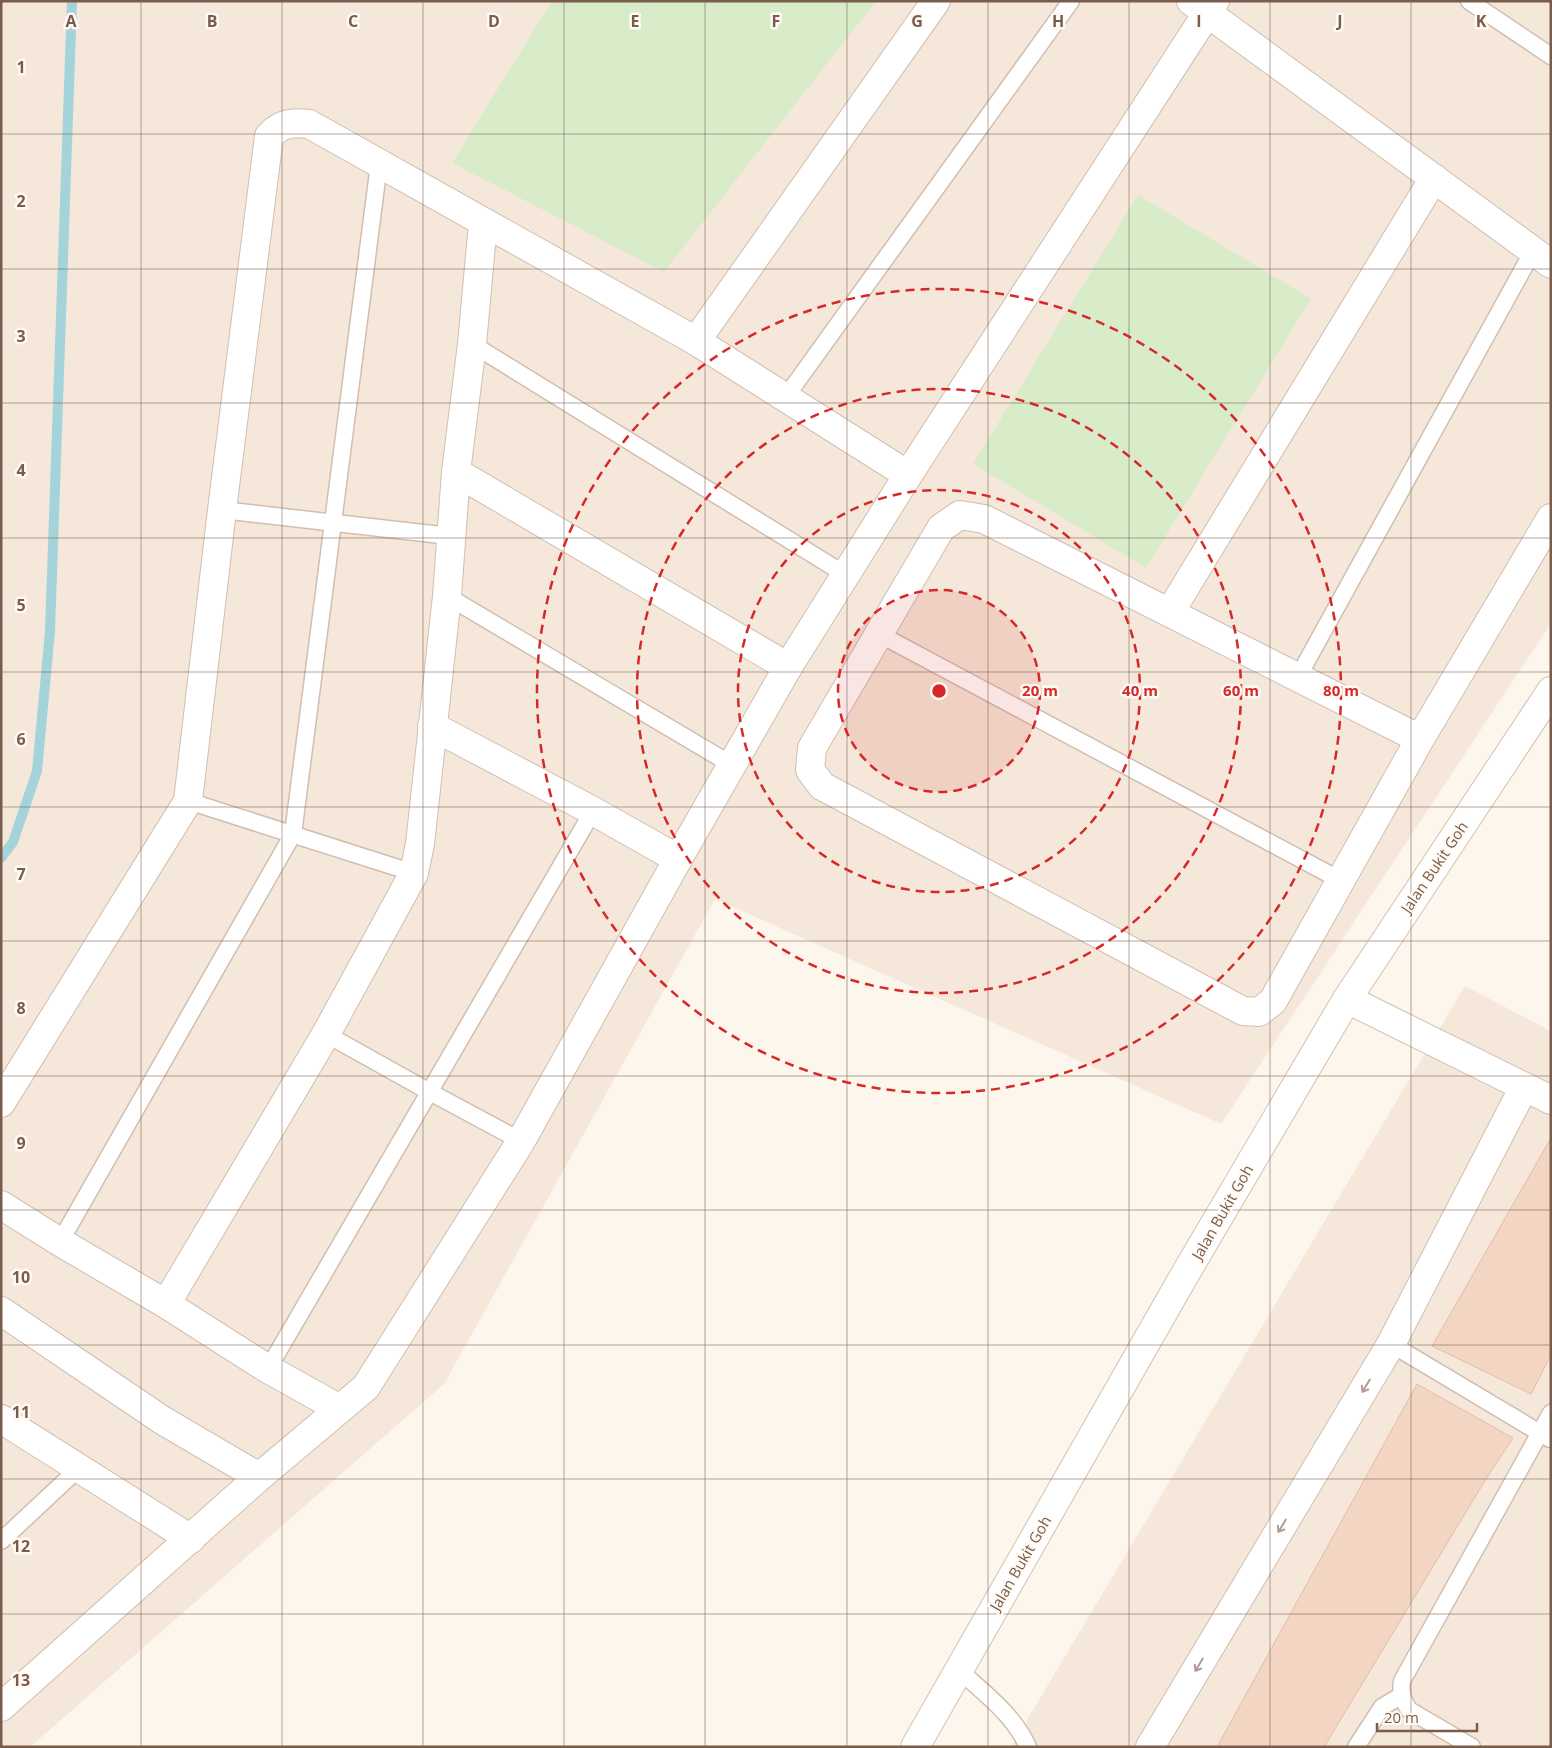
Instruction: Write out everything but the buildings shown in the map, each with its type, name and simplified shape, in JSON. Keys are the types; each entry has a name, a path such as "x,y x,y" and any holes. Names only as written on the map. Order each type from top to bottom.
{"street":[{"path":"696,341 936,1"},
{"path":"1,1707 259,1477 366,1387 521,1141 678,859 788,668 1204,5 1542,258"},
{"path":"1,1103 188,801 269,136 276,128 297,122 309,124 696,341 908,475"},
{"path":"1170,612 1434,178"},
{"path":"166,1304 326,1034 414,873 420,844 447,596 456,472 472,344 484,223"},
{"path":"456,472 788,668"},
{"path":"1420,739 984,519 960,515 941,528 812,748 810,770 822,786 1242,1012 1259,1012 1273,1001 1420,739 1551,518"},
{"name":"Jalan Bukit Goh","path":"915,1747 1184,1276 1347,998 1551,691"},
{"path":"432,726 593,811 678,859"},
{"path":"1347,998 1551,1100"},
{"path":"1150,1747 1391,1344 1524,1087"},
{"path":"1,1205 166,1304 268,1369 340,1409"},
{"path":"1,1311 162,1420 259,1477"},
{"path":"1,1419 191,1539"}],"lane":[{"path":"785,398 1071,1"},
{"path":"1469,1 1551,56"},
{"path":"60,1242 293,834 379,164"},
{"path":"1298,677 1542,258"},
{"path":"472,344 846,575"},
{"path":"222,510 450,536"},
{"path":"447,596 732,765"},
{"path":"880,634 1340,880"},
{"path":"188,801 414,873"},
{"path":"268,1369 593,811"},
{"path":"326,1034 428,1092 521,1141"},
{"path":"1391,1344 1546,1436"},
{"path":"1472,1747 1409,1710 1403,1700 1402,1681 1546,1436 1551,1413"},
{"path":"1,1540 78,1468"},
{"path":"959,1670 1002,1709 1020,1730 1028,1747"},
{"path":"1356,1747 1382,1707 1402,1695"}],"shaded area":[{"path":"1,1 1551,1 1551,623 1221,1124 715,899 444,1384 30,1747 1,1747"},
{"path":"1465,986 1551,1031 1551,1747 1011,1747"}],"green space":[{"path":"552,1 876,1 664,272 452,163"},
{"path":"1138,195 1311,299 1146,568 973,464"}],"waterway":[{"path":"1,858 13,842 37,771 50,631 72,1"}]}
